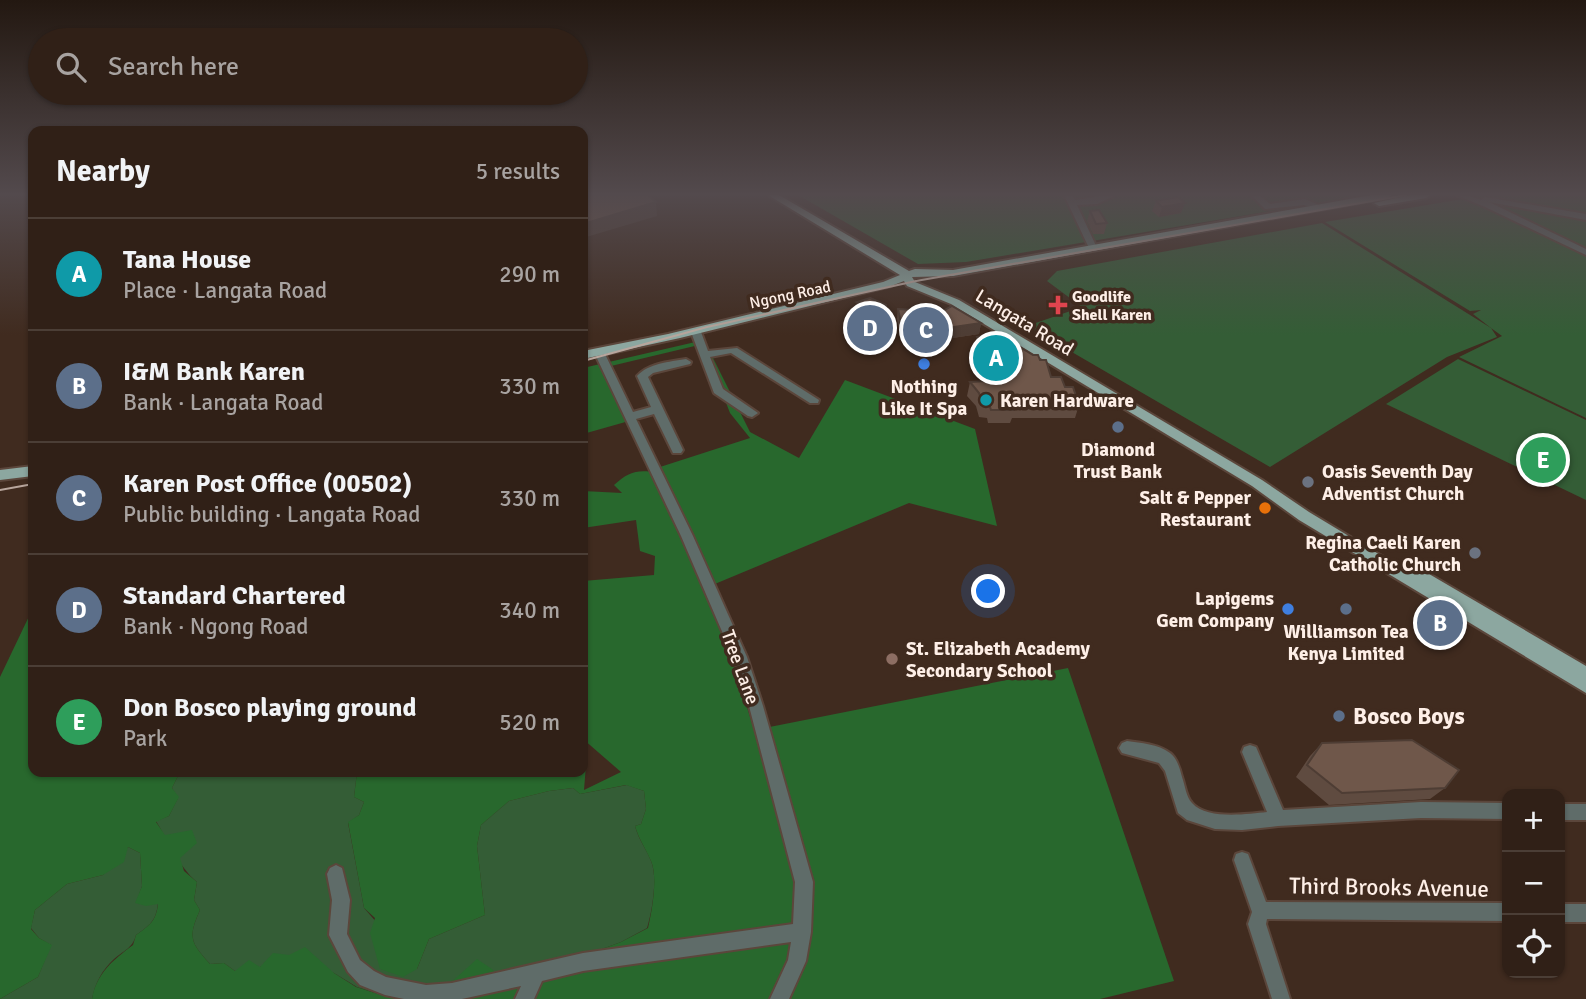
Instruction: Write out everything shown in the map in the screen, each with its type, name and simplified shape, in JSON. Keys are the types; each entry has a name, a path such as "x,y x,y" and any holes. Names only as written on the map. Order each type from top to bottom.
{"main road":[{"path":"855,242 920,279"},
{"path":"859,242 920,279"},
{"name":"Ngong Road","path":"673,334 696,332 920,279 1123,242"},
{"name":"Ngong Road","path":"920,279 1149,242"},
{"name":"Langata Road","path":"920,279 1586,686"},
{"name":"Ngong Road","path":"588,354 760,316"},
{"path":"0,475 28,472"},
{"name":"Langata Road","path":"1257,483 1288,498 1586,675"}],"street":[{"path":"1090,242 1093,248"},
{"path":"1563,242 1586,252"},
{"path":"696,332 718,391 752,413"},
{"path":"706,354 733,350 814,400"},
{"name":"Tree Lane","path":"599,352 688,536 740,657 804,882 802,932 797,961 779,999"},
{"path":"677,450 642,376 650,370 686,362"},
{"path":"629,417 658,409"},
{"path":"1127,748 1158,752 1168,761 1188,812 1207,820 1421,810 1502,811"},
{"path":"1250,752 1278,818"},
{"path":"1565,812 1586,812"},
{"path":"1241,860 1265,911 1257,924 1281,999"},
{"path":"336,874 341,900 338,935 354,966 367,978 385,986 426,994 452,992 583,962 802,932"},
{"name":"Third Brooks Avenue","path":"1265,911 1502,912"},
{"path":"1565,913 1586,913"},
{"path":"524,999 535,975"}],"green space":[{"path":"879,242 1088,242 966,262 918,264"},
{"path":"1219,242 1352,242 1491,328 1497,337 1447,357 1270,467 1027,326 1082,307 1047,281 1057,271"},
{"path":"1357,242 1586,242 1586,418 1459,357 1502,336 1473,314 1481,310 1470,311"},
{"path":"704,340 750,432 799,458 845,380 975,429 997,526 909,503 710,586 754,730 1068,668 1174,981 1100,999 92,999 101,975 133,945 136,935 152,922 156,915 158,904 146,906 135,903 142,886 140,853 128,847 124,862 103,875 67,884 35,910 31,929 39,938 52,945 38,977 0,999 0,677 28,618 28,777 178,777 172,788 179,797 169,816 156,822 165,835 192,830 197,843 180,858 184,871 197,882 194,900 200,910 193,939 210,964 224,963 235,971 249,960 260,967 273,953 289,955 305,947 334,973 356,987 391,998 448,985 477,959 492,969 506,988 581,973 594,952 648,928 654,894 653,868 635,826 641,824 646,809 644,791 626,785 580,794 573,788 549,791 509,801 481,825 477,846 485,915 429,939 417,969 403,977 380,969 370,933 375,918 364,908 348,822 359,815 364,802 354,797 356,777 585,777 584,790 621,772 588,743 588,581 654,575 655,556 640,551 636,520 588,527 588,491 622,493 614,485 630,474 640,471 658,473 629,421 588,433 588,367","holes":["703,344 730,413 750,438 660,467 611,366"]},
{"path":"1458,359 1586,420 1586,500 1386,404"},
{"path":"178,777 356,777 354,797 364,802 359,815 348,823 364,908 417,969 429,939 485,915 477,846 481,825 509,801 549,791 573,788 580,794 627,785 644,791 646,809 641,824 635,826 651,861 654,876 647,928 594,952 581,973 506,988 448,985 391,998 357,987 334,973 289,955 260,967 235,971 224,963 210,964 193,939 200,910 194,900 197,882 180,862 156,821 169,816 178,798 172,788"},
{"path":"128,847 140,853 142,886 136,903 158,903 156,914 152,922 136,935 130,946 103,972 92,999 0,999 38,977 51,945 39,938 31,928 35,910 67,884 103,875"}],"building":[{"path":"870,298 886,305 887,314 857,302"},
{"path":"952,306 981,323 927,331 926,325 901,323 898,309 933,311 934,316"},
{"path":"997,333 1033,355 1038,355 1040,360 1046,360 1051,377 1061,377 1065,387 1073,387 1079,405 1013,404 1014,410 991,410 989,404 982,403 979,393 970,382 1001,380 994,354 987,354 977,337"},
{"path":"1412,740 1459,770 1445,788 1342,793 1307,765 1322,743"}],"tram line":[{"path":"588,360 707,327 916,281 1140,242"},
{"path":"0,490 28,485"}],"place":[{"name":"Goodlife Shell Karen","path":"1058,305"},
{"name":"Standard Chartered","path":"870,328"},
{"name":"Karen Post Office (00502)","path":"926,330"},
{"name":"Tana House","path":"996,358"},
{"name":"Nothing Like It Spa","path":"924,364"},
{"name":"Karen Hardware","path":"986,400"},
{"name":"Diamond Trust Bank","path":"1118,427"},
{"name":"Don Bosco playing ground","path":"1543,460"},
{"name":"Oasis Seventh Day Adventist Church","path":"1308,482"},
{"name":"Salt & Pepper Restaurant","path":"1265,508"},
{"name":"Regina Caeli Karen Catholic Church","path":"1475,553"},
{"name":"Lapigems Gem Company","path":"1288,609"},
{"name":"Williamson Tea Kenya Limited","path":"1346,609"},
{"name":"I&M Bank Karen","path":"1440,623"},
{"name":"St. Elizabeth Academy Secondary School","path":"892,659"},
{"name":"Bosco Boys","path":"1339,716"}]}
